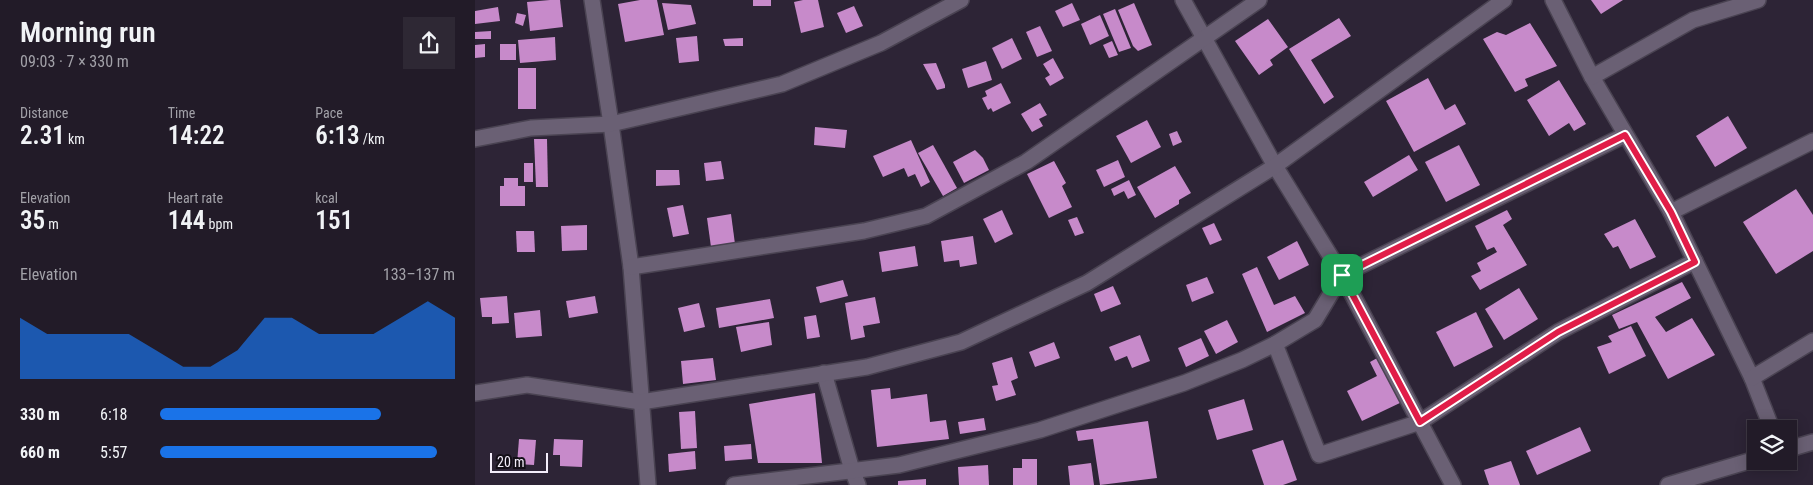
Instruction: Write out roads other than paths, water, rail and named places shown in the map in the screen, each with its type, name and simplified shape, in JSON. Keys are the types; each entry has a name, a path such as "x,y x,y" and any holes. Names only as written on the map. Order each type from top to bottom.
{"street":[{"path":"592,0 631,267 648,485"},
{"path":"475,139 531,128 611,124 782,84 881,43 961,0"},
{"path":"1183,0 1275,166 1342,275 1453,485"},
{"path":"631,267 864,231 926,216 1027,162 1259,0"},
{"path":"475,393 527,384 641,402 867,368 961,342 1087,283 1275,166 1504,0"},
{"path":"1553,0 1592,77 1671,212 1752,378 1768,420"},
{"path":"1592,77 1693,20 1758,0"},
{"path":"734,485 899,464 1039,430 1184,383 1242,360 1275,344 1315,320 1342,275 1625,135"},
{"path":"1671,212 1813,141"},
{"path":"1275,344 1319,455 1420,422 1558,332 1695,262"},
{"path":"1752,378 1813,341"},
{"path":"824,373 852,470 859,485"},
{"path":"1797,447 1813,442"},
{"path":"1668,485 1747,462"}]}
